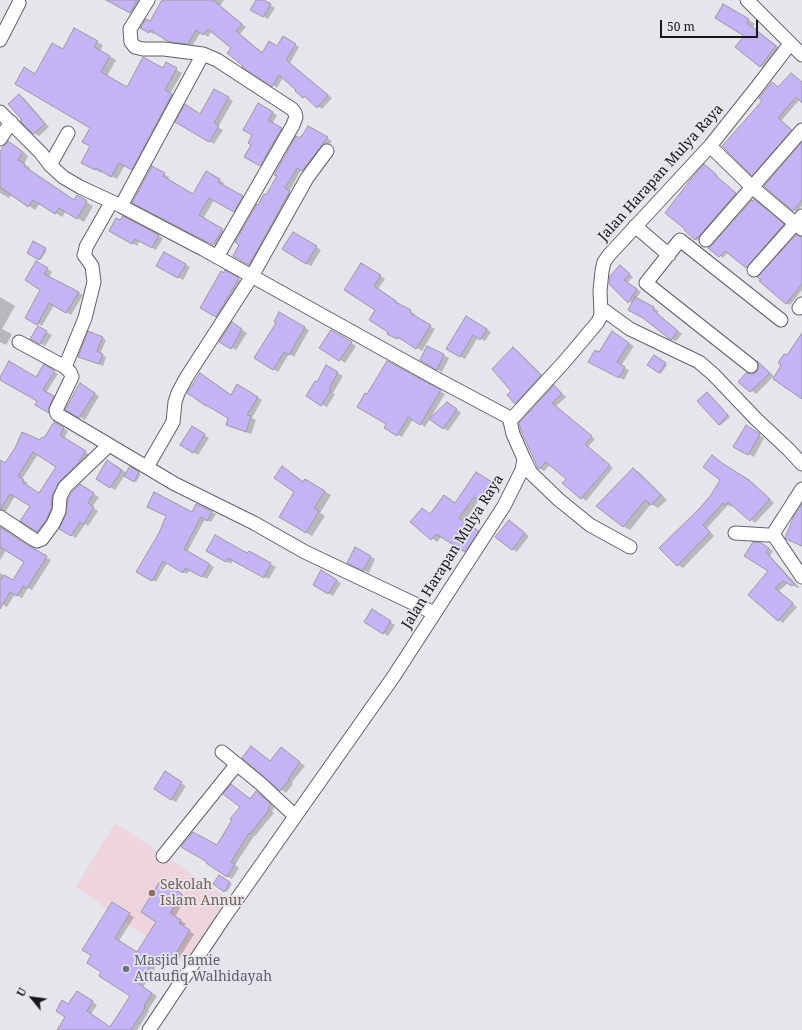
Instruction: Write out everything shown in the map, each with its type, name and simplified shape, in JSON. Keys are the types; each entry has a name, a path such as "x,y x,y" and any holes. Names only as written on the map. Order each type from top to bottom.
{"street":[{"path":"148,0 130,29 131,42 135,47 203,54 217,60 292,109 295,113 296,117 293,124 217,257"},
{"path":"747,0 802,56"},
{"path":"0,40 19,3"},
{"name":"Jalan Harapan Mulya Raya","path":"512,419 584,340 600,318 600,291 604,262 609,255 710,146 790,44"},
{"path":"65,367 85,318 94,282 92,266 84,255 116,204 203,54"},
{"path":"0,112 63,177 217,257 512,419 510,424 524,460 531,473 542,485 590,525 630,547"},
{"path":"0,139 11,122"},
{"path":"706,240 802,130"},
{"path":"50,165 68,133"},
{"path":"710,146 752,187 800,223 754,270"},
{"path":"147,467 173,422 175,402 184,383 252,276 306,178 327,151"},
{"path":"635,226 669,255"},
{"path":"751,366 646,283 680,240 781,320"},
{"path":"600,308 630,328 699,362 713,374 756,419 788,448 802,464"},
{"path":"19,342 65,367 70,372 72,377 56,412 175,484 254,523 305,552 434,613"},
{"path":"0,517 37,541 42,538 54,524 59,511 60,497 65,487 109,445"},
{"name":"Jalan Harapan Mulya Raya","path":"149,1030 186,973 390,682 504,506 522,470 524,460"},
{"path":"735,533 774,534 802,489"},
{"path":"774,534 802,577"},
{"path":"222,752 261,784 295,816"},
{"path":"163,856 237,764"}],"shaded area":[{"name":"Sekolah Islam Annur","path":"115,823 228,898 184,963 76,887"}],"building":[{"path":"106,0 137,0 130,13"},
{"path":"162,0 213,0 242,24 236,31 262,53 269,41 277,46 283,36 296,44 286,60 328,95 317,108 304,96 303,98 279,75 272,87 242,67 243,66 227,53 231,48 208,29 203,35 196,30 188,44 169,42 150,30 149,33 140,28 146,19 150,21"},
{"path":"256,0 264,0 271,4 263,17 250,10"},
{"path":"723,4 749,19 747,23 776,46 760,67 735,47 744,36 715,18"},
{"path":"74,28 98,41 94,47 110,56 101,72 127,87 143,57 163,68 166,62 177,68 165,90 172,94 132,170 119,163 111,177 96,168 95,170 81,163 90,146 82,142 90,128 15,84 24,67 35,74 52,43 63,49"},
{"path":"791,73 802,82 802,103 796,97 778,118 792,130 752,176 722,146 762,101 759,98 772,82 778,87"},
{"path":"214,89 229,97 214,123 219,126 209,142 175,122 185,104 200,114"},
{"path":"19,94 45,124 33,134 20,121 22,120 8,104"},
{"path":"258,103 273,112 268,120 282,128 260,166 244,157 251,145 248,143 252,135 243,130"},
{"path":"308,126 328,137 302,171 297,168 285,188 290,191 249,265 233,256 239,245 235,242 257,204 258,205 264,194 266,195 277,176 274,175 296,136 300,138"},
{"path":"8,141 23,152 18,160 25,164 24,166 74,200 77,195 87,201 77,219 59,208 55,214 33,200 28,207 0,187 0,151"},
{"path":"802,142 802,200 793,211 764,186"},
{"path":"704,164 736,193 695,240 684,230 685,229 665,213"},
{"path":"152,166 165,173 163,176 193,194 206,171 220,179 218,182 243,196 234,212 209,198 199,215 223,229 213,245 132,203"},
{"path":"754,199 784,224 746,268 725,251 719,257 708,248"},
{"path":"123,216 159,235 152,248 135,239 132,244 109,231 116,218 120,220"},
{"path":"293,232 317,246 306,264 282,249"},
{"path":"796,235 802,237 802,284 786,304 759,281 761,280 757,277"},
{"path":"33,241 46,248 39,260 27,253"},
{"path":"164,252 186,264 178,278 156,266"},
{"path":"36,261 48,268 44,274 79,292 66,313 49,303 37,325 25,318 40,290 25,280"},
{"path":"361,263 381,275 374,286 396,301 395,302 411,310 410,313 431,325 416,349 398,337 397,339 387,334 388,332 369,320 375,310 344,290"},
{"path":"620,265 630,274 624,280 637,289 628,303 609,284 610,276"},
{"path":"225,270 239,278 216,317 200,308 221,271 223,273"},
{"path":"635,297 654,307 653,310 678,331 671,340 643,318 628,310"},
{"path":"279,312 305,327 289,355 284,352 273,370 254,358 276,323 274,322"},
{"path":"466,316 487,329 480,340 473,335 460,357 446,349"},
{"path":"232,322 242,329 231,349 219,342"},
{"path":"38,326 47,331 40,344 30,339"},
{"path":"331,330 352,342 339,361 319,348"},
{"path":"88,331 103,337 97,351 103,354 99,364 78,357"},
{"path":"612,331 629,343 617,362 625,367 619,378 588,362 595,350 599,352"},
{"path":"802,333 802,399 773,379 781,365 778,363 784,354 787,355"},
{"path":"427,346 444,354 437,370 420,360"},
{"path":"513,347 541,375 515,404 507,395 511,391 492,369"},
{"path":"654,355 666,363 659,373 647,365"},
{"path":"9,361 36,377 44,364 55,371 43,390 54,396 49,407 49,413 35,405 37,401 0,380 0,377"},
{"path":"387,361 441,390 420,425 408,417 397,436 384,428 386,424 357,407 365,393 367,394"},
{"path":"757,361 770,373 750,392 738,382 746,373 754,374 757,371 759,367"},
{"path":"326,365 338,372 329,389 331,390 321,406 306,396 315,381 317,382"},
{"path":"200,373 231,395 237,384 258,397 247,415 251,416 246,432 226,425 228,418 206,406 187,393"},
{"path":"80,383 95,393 79,418 65,410"},
{"path":"554,385 562,394 552,403 592,436 585,444 610,465 581,499 562,483 566,479 546,462 539,469 538,468 521,431 519,423"},
{"path":"707,392 728,415 719,425 697,401"},
{"path":"447,402 457,409 443,429 429,419"},
{"path":"54,422 64,428 60,435 86,451 78,463 58,483 52,496 51,509 46,520 37,532 20,521 30,506 10,494 0,509 0,460 5,463 15,448 22,432 40,440 42,437 44,438","holes":["33,452 56,467 39,493 22,482 24,480 18,476"]},
{"path":"746,425 760,434 748,455 733,447"},
{"path":"192,426 205,434 193,453 180,445"},
{"path":"712,455 749,480 770,499 750,521 728,502 726,505 723,503 703,525 710,532 677,566 659,548 700,508 711,495 720,480 703,467"},
{"path":"107,460 122,470 110,488 96,479"},
{"path":"130,466 139,472 134,482 124,476"},
{"path":"282,466 303,482 305,479 325,491 314,508 319,511 306,533 279,517 294,492 274,478"},
{"path":"633,468 661,495 651,505 645,500 623,527 596,506"},
{"path":"476,472 492,482 480,501 474,497 459,518 479,531 465,552 436,534 431,540 410,522 422,508 430,514 444,495 455,503"},
{"path":"80,484 94,493 88,503 94,507 83,525 80,522 71,536 59,529 66,514 68,499 72,492"},
{"path":"154,492 192,512 196,504 212,511 207,521 201,517 184,549 210,564 202,577 185,568 183,573 163,561 152,581 136,572 159,533 166,516 147,507"},
{"path":"802,504 802,546 785,538 794,516"},
{"path":"509,520 525,533 512,550 495,537"},
{"path":"0,527 47,556 27,588 23,586 17,596 10,592 0,609 0,581 4,575 13,580 24,562 0,547"},
{"path":"215,535 247,553 249,551 271,563 264,578 228,558 226,562 206,551"},
{"path":"753,542 761,543 769,548 766,552 794,584 792,586 783,581 775,588 793,603 778,621 748,595 768,571 744,556"},
{"path":"355,547 371,556 363,571 347,563"},
{"path":"321,570 337,580 328,594 313,585"},
{"path":"372,609 391,621 383,634 364,622"},
{"path":"251,746 270,761 281,747 300,762 280,791 242,758"},
{"path":"165,771 182,782 171,800 154,789"},
{"path":"231,784 250,799 256,791 271,804 268,808 269,810 250,834 249,833 231,862 235,864 227,877 206,863 207,862 181,847 193,832 217,845 232,820 230,819 240,807 223,794"},
{"path":"219,875 230,882 224,892 213,884"},
{"path":"160,881 182,894 170,913 181,920 179,923 190,930 170,963 157,955 139,984 152,993 144,1006 145,1008 131,1030 57,1030 65,1017 56,1011 62,1000 68,1004 77,991 93,1001 87,1011 110,1027 130,996 99,976 101,972 87,963 91,955 82,950 112,902 130,913 115,938 137,952 156,922 141,912"}],"place":[{"name":"Sekolah Islam Annur","path":"152,893"},
{"name":"Masjid Jamie Attaufiq Walhidayah","path":"126,969"}]}
